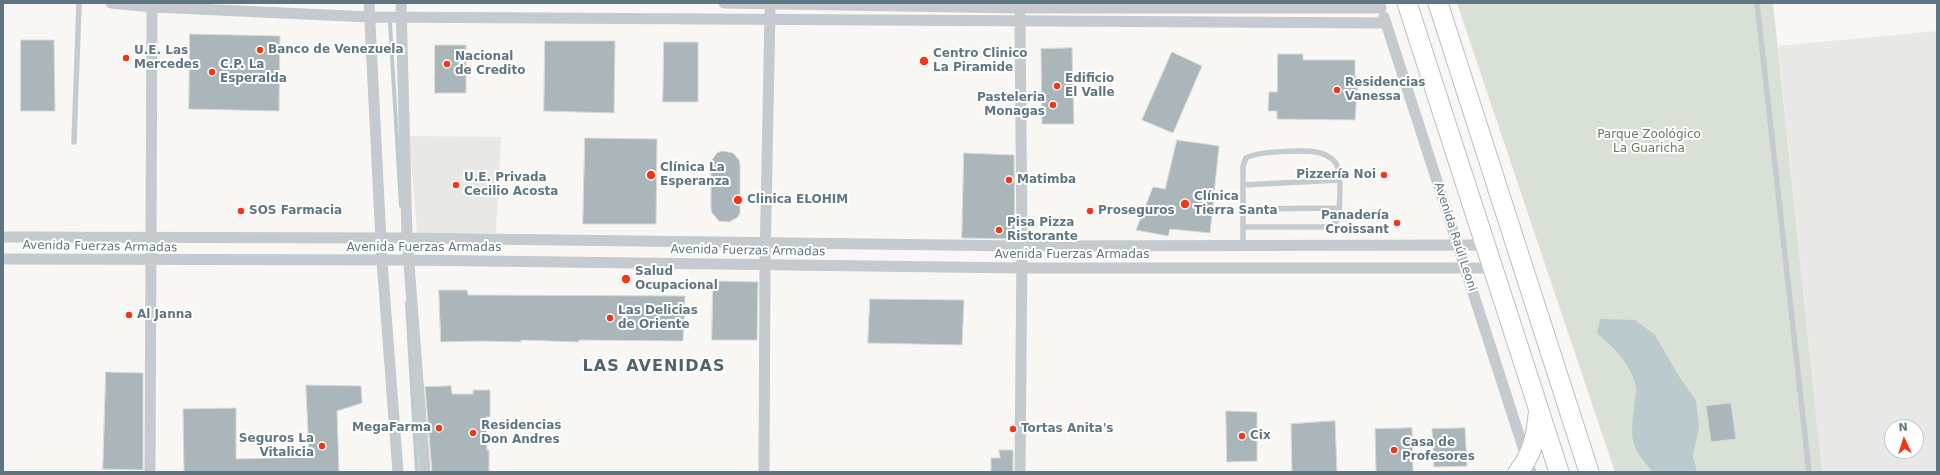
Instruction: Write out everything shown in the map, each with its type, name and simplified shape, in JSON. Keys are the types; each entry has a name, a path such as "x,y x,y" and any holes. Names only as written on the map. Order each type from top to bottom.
{"highway":[{"path":"1407,3 1559,472"},
{"path":"1438,3 1589,472"},
{"path":"1526,468 1534,443 1539,409"}],"street":[{"path":"110,3 370,17 1386,24"},
{"path":"369,3 382,238 398,472"},
{"path":"401,3 406,238 425,472"},
{"path":"724,3 1020,6 1380,6"},
{"path":"764,472 765,264 770,3"},
{"path":"150,472 153,5"},
{"path":"1020,6 1022,246 1020,472"},
{"name":"Avenida Raúl Leoni","path":"1380,6 1458,245 1526,468"},
{"name":"Avenida Fuerzas Armadas","path":"3,237 151,236 406,238 766,244 1022,246 1486,244"},
{"name":"Avenida Fuerzas Armadas","path":"3,259 151,261 408,260 1021,268 1493,268"}],"lane":[{"path":"74,142 79,3"},
{"path":"1757,3 1809,472"},
{"path":"1243,227 1330,226 1336,223 1339,217 1339,171 1335,163 1329,156 1317,152 1261,153 1246,158 1243,166 1243,185 1243,209 1243,227 1243,246"},
{"path":"1243,185 1339,180"},
{"path":"1243,209 1339,208"}],"shaded area":[{"path":"1937,31 1937,472 1822,472 1778,46"},
{"name":"U.E. Privada Cecilio Acosta","path":"409,136 501,137 496,233 417,233"},
{"path":"1600,319 1635,320 1655,335 1680,378 1696,400 1699,427 1693,456 1697,472 1653,472 1640,456 1632,436 1636,389 1634,379 1621,357 1597,333"}],"green space":[{"name":"Parque Zoológico La Guaricha","path":"1457,3 1773,3 1822,472 1615,472"}],"building":[{"path":"190,34 280,36 279,111 189,109"},
{"path":"21,40 54,40 55,111 21,111"},
{"path":"545,41 615,41 614,113 544,111"},
{"path":"664,42 698,42 698,102 663,102"},
{"path":"435,45 466,45 466,93 435,93"},
{"name":"Edificio El Valle","path":"1072,48 1074,124 1042,124 1041,49"},
{"path":"1172,52 1202,66 1173,133 1142,120"},
{"path":"1278,54 1303,54 1303,60 1355,60 1355,77 1358,77 1355,120 1277,119 1277,111 1268,111 1269,92 1277,92"},
{"path":"585,138 657,139 656,224 583,224"},
{"path":"1177,140 1219,146 1210,233 1170,229 1168,236 1136,230 1153,187 1165,189"},
{"path":"723,151 733,153 739,160 740,165 740,213 738,217 729,222 719,221 712,213 711,208 711,161 717,153"},
{"path":"964,153 1014,155 1015,239 962,238"},
{"path":"713,281 758,282 757,340 712,340"},
{"path":"439,290 467,290 468,295 685,296 683,341 579,340 579,342 521,340 521,342 441,342"},
{"path":"870,299 964,300 962,345 868,343"},
{"path":"106,372 143,373 143,470 103,469"},
{"path":"306,385 361,386 362,403 337,411 339,472 184,472 183,409 236,408 236,459 309,457"},
{"path":"451,386 452,394 473,394 473,390 490,390 490,417 486,417 489,472 432,472 425,387"},
{"path":"1731,403 1736,439 1711,442 1706,406"},
{"name":"Cix","path":"1226,411 1257,412 1257,461 1227,462"},
{"path":"1335,421 1337,472 1292,472 1291,424"},
{"name":"Casa de Profesores","path":"1412,428 1413,472 1376,472 1375,429"},
{"path":"1465,428 1467,466 1434,467 1432,429"},
{"path":"999,450 1013,450 1013,472 991,472 991,458 1000,458"}],"waterway":[{"path":"390,23 401,206"},
{"path":"407,303 417,472"}],"place":[{"name":"Banco de Venezuela","path":"260,50"},
{"name":"U.E. Las Mercedes","path":"126,58"},
{"name":"Centro Clinico La Piramide","path":"924,61"},
{"name":"Nacional de Credito","path":"447,64"},
{"name":"C.P. La Esperalda","path":"212,72"},
{"name":"Edificio El Valle","path":"1057,86"},
{"name":"Residencias Vanessa","path":"1337,90"},
{"name":"Pasteleria Monagas","path":"1053,105"},
{"name":"Clínica La Esperanza","path":"651,175"},
{"name":"Pizzería Noi","path":"1384,175"},
{"name":"Matimba","path":"1009,180"},
{"name":"U.E. Privada Cecilio Acosta","path":"456,185"},
{"name":"Clinica ELOHIM","path":"738,200"},
{"name":"Clínica Tierra Santa","path":"1185,204"},
{"name":"SOS Farmacia","path":"241,211"},
{"name":"Proseguros","path":"1090,211"},
{"name":"Panadería Croissant","path":"1397,223"},
{"name":"Pisa Pizza Ristorante","path":"999,230"},
{"name":"Salud Ocupacional","path":"626,279"},
{"name":"Al Janna","path":"129,315"},
{"name":"Las Delicias de Oriente","path":"610,318"},
{"name":"MegaFarma","path":"439,428"},
{"name":"Tortas Anita's","path":"1013,429"},
{"name":"Residencias Don Andres","path":"473,433"},
{"name":"Cix","path":"1242,436"},
{"name":"Seguros La Vitalicia","path":"322,446"},
{"name":"Casa de Profesores","path":"1394,450"}],"district":[{"name":"LAS AVENIDAS","path":"654,367"}]}
